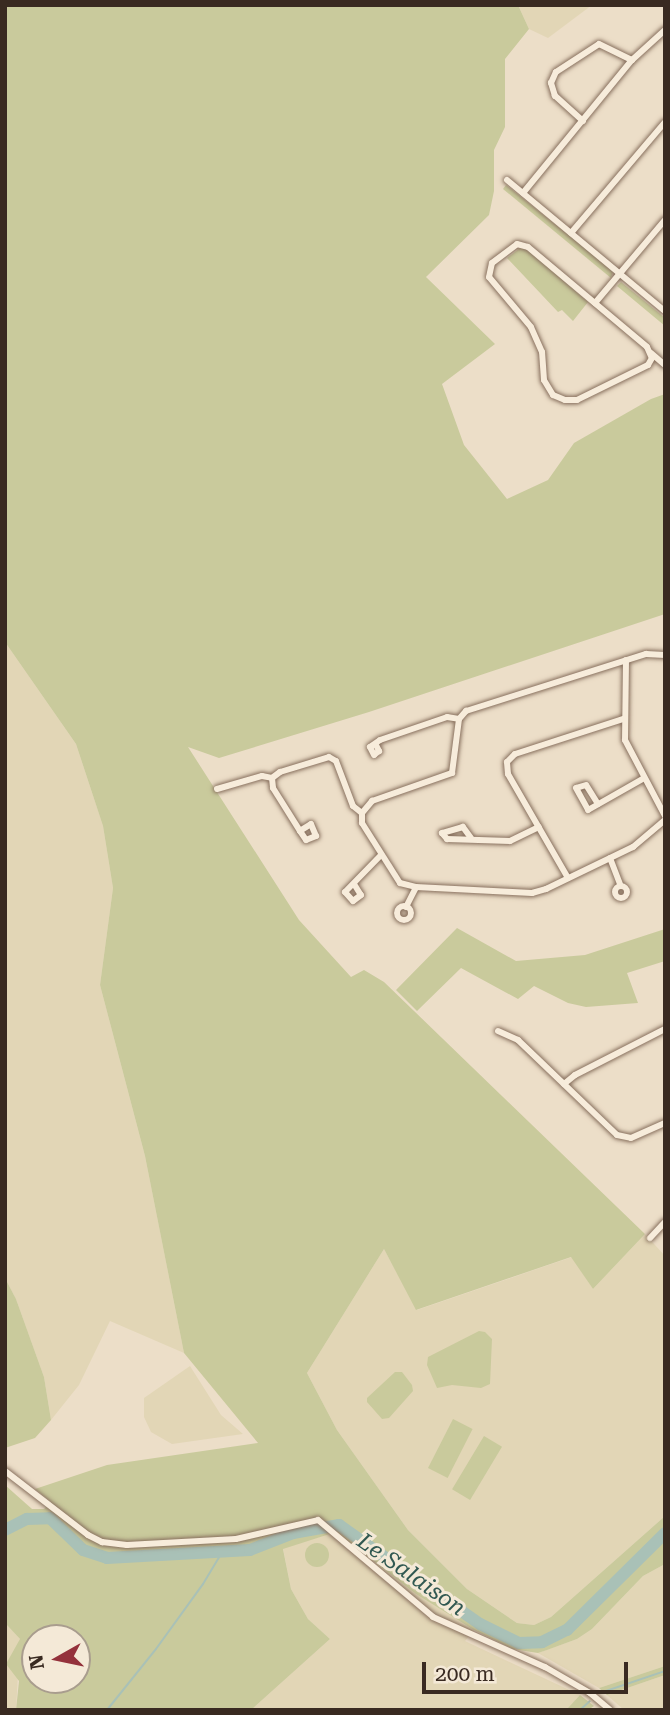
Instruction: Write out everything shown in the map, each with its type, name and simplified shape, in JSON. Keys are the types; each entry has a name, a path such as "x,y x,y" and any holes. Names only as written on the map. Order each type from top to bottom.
{"street":[{"path":"523,193 632,60 665,30"},
{"path":"583,121 555,96 551,83 556,72 599,44 632,60"},
{"path":"571,233 665,122"},
{"path":"508,180 665,311"},
{"path":"595,303 665,220"},
{"path":"651,353 651,361 645,367 582,398 570,401 557,397 545,384 542,352 535,333 492,282 489,268 510,247 523,244 648,347 665,365"},
{"path":"626,660 623,719 627,747 665,818 633,847 532,893 416,887 400,883 362,823 362,813 372,801 452,773 459,719 466,711 626,660 651,653 665,655"},
{"path":"376,745 380,740 447,717 459,719"},
{"path":"568,878 508,774 508,762 511,756 623,719"},
{"path":"218,789 262,776 272,778 280,772 324,758 333,758 339,765 354,808 362,813"},
{"path":"272,778 273,788 300,831"},
{"path":"598,804 643,778"},
{"path":"471,838 514,841 539,827"},
{"path":"354,884 381,855"},
{"path":"610,858 621,886"},
{"path":"406,907 416,887"},
{"path":"564,1084 575,1075 665,1030"},
{"path":"498,1031 518,1040 608,1129 624,1139 665,1123"},
{"path":"650,1238 665,1222"},
{"path":"5,1471 102,1542 127,1545 236,1539 274,1528 320,1522 433,1617 545,1667 590,1693 610,1710"}],"shaded area":[{"path":"518,5 592,5 548,38 529,29"},
{"path":"5,642 76,744 103,826 113,888 100,985 145,1156 184,1353 110,1321 79,1385 51,1420 44,1377 16,1299 5,1278"},
{"path":"645,1234 665,1256 665,1516 551,1617 534,1625 517,1623 467,1589 408,1530 337,1430 307,1373 384,1249 417,1310 572,1257 593,1289"},
{"path":"190,1366 221,1415 243,1434 172,1444 151,1432 144,1417 144,1398"},
{"path":"336,1532 416,1594 474,1630 465,1641 580,1695 566,1710 251,1710 330,1639 308,1619 291,1589 283,1548"},
{"path":"665,1564 665,1666 599,1688 538,1653 577,1639 592,1629 643,1576"},
{"path":"5,1623 20,1639 16,1710 5,1710"},
{"path":"665,1675 665,1710 624,1710 607,1695"}],"green space":[{"path":"5,5 518,5 529,29 505,59 505,127 494,150 494,191 489,215 426,277 495,344 442,384 464,445 507,499 548,480 574,443 651,399 665,394 665,614 369,712 219,758 188,747 299,920 351,977 364,970 384,982 645,1234 593,1289 571,1257 416,1310 384,1249 307,1373 337,1430 408,1530 467,1589 517,1623 534,1625 551,1617 665,1516 665,1564 643,1576 592,1629 577,1639 538,1653 513,1649 474,1630 416,1594 336,1532 283,1549 291,1589 308,1619 330,1639 251,1710 16,1710 19,1681 6,1664 20,1639 5,1623 5,1485 32,1509 44,1509 51,1502 35,1489 107,1465 258,1443 184,1353 145,1156 100,985 113,888 103,826 76,744 5,642"},
{"path":"506,185 613,271 611,278 503,189"},
{"path":"523,246 588,302 573,321 562,310 558,312 507,258"},
{"path":"621,282 665,318 665,326 617,286"},
{"path":"457,928 516,961 585,955 665,929 665,961 627,973 638,1003 586,1007 568,1003 534,986 518,999 461,968 417,1011 396,990"},
{"path":"5,1278 16,1299 44,1377 51,1420 35,1438 5,1448"},
{"path":"479,1331 485,1332 492,1339 490,1384 481,1388 452,1385 437,1388 427,1365 428,1357"},
{"path":"395,1372 402,1372 412,1385 413,1391 389,1418 382,1419 367,1402 367,1398"},
{"path":"453,1419 473,1429 448,1478 428,1468"},
{"path":"484,1436 502,1447 470,1500 452,1489"},
{"path":"317,1543 326,1546 329,1555 326,1564 317,1567 308,1564 305,1555 308,1546"},
{"path":"665,1666 665,1675 607,1695 599,1688"},
{"path":"580,1695 594,1706 588,1710 566,1710"}],"waterway":[{"name":"Le Salaison","path":"5,1530 27,1519 50,1518 83,1550 107,1558 250,1550 293,1533 339,1525 480,1624 519,1643 542,1642 567,1630 665,1533"},
{"path":"107,1710 156,1649 203,1584 222,1552"},
{"path":"600,1693 665,1671"},
{"path":"580,1710 590,1701"}]}
